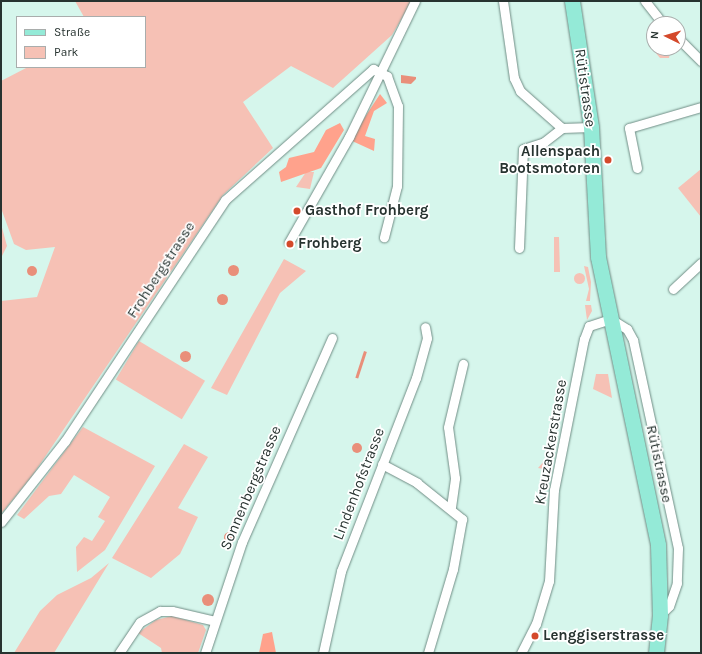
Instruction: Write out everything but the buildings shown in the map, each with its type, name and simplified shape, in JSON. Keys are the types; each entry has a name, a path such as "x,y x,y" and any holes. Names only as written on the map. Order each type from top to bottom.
{"main road":[{"name":"Rütistrasse","path":"572,1 591,127 595,238 658,545 660,614 656,653"}],"street":[{"path":"288,242 335,163 415,1"},
{"path":"503,1 514,78 520,91 562,128"},
{"path":"645,1 657,16"},
{"path":"686,46 701,61"},
{"name":"Frohbergstrasse","path":"1,522 82,416 224,200 373,69 380,72"},
{"path":"380,72 392,85 399,118 396,186 384,237"},
{"path":"637,168 629,128 701,107"},
{"path":"519,248 523,149 544,142 562,128 591,127"},
{"path":"673,289 701,264"},
{"name":"Kreuzackerstrasse","path":"521,653 536,624 550,581 554,490 587,330 597,322 611,319"},
{"name":"Lindenhofstrasse","path":"322,653 341,571 416,378 427,338 425,327"},
{"name":"Sonnenbergstrasse","path":"205,653 242,542 332,338"},
{"path":"451,507 455,478 448,427 463,364"},
{"path":"382,464 451,507 463,523 428,653"},
{"path":"119,653 140,622 160,611 172,611 215,622"}],"green space":[{"path":"75,1 412,1 392,35 333,88 291,66 243,102 273,148 223,195 32,476 1,514 1,301 37,297 55,247 26,250 14,244 1,208 1,81 26,68 146,68 146,16 83,16"},
{"path":"658,56 669,56 669,58 660,58"},
{"path":"701,169 701,217 678,188"},
{"path":"306,172 314,172 310,189 296,187"},
{"path":"1,224 7,246 1,258"},
{"path":"554,237 559,237 560,272 554,272"},
{"path":"284,259 306,271 280,293 227,395 211,388"},
{"path":"584,266 588,267 591,282 590,301 586,301 589,289"},
{"path":"579,272 583,274 585,278 583,282 579,284 575,282 573,278 575,274"},
{"path":"585,305 591,305 592,311 587,320"},
{"path":"139,341 205,381 182,419 116,380"},
{"path":"596,374 608,374 612,398 593,389"},
{"path":"83,427 155,466 105,550 77,572 76,547 84,537 92,541 105,521 98,517 110,497 74,475 61,494 49,496 24,519 17,515"},
{"path":"184,444 208,457 178,508 198,517 180,554 151,578 112,558"},
{"path":"545,460 550,461 548,470 538,468"},
{"path":"109,563 54,653 14,653 40,611 57,595 91,578"},
{"path":"172,616 203,625 206,630 198,653 162,653 161,648 138,633 156,620"}],"shaded area":[{"path":"401,75 416,77 416,79 411,84 401,83"},
{"path":"380,94 387,103 374,111 365,136 375,139 374,151 350,140"},
{"path":"340,123 344,130 321,168 281,182 279,172 286,167 289,158 314,152 326,130"},
{"path":"231,265 235,265 237,266 237,274 231,275 228,272 228,268"},
{"path":"30,266 34,266 36,267 36,275 30,276 27,273 27,269"},
{"path":"220,294 224,294 226,295 226,303 220,304 217,301 217,297"},
{"path":"185,350 189,352 191,356 189,360 185,362 181,360 179,356 181,352"},
{"path":"364,351 367,352 358,379 355,378"},
{"path":"355,443 359,443 361,444 361,452 355,453 352,450 352,446"},
{"path":"227,532 231,532 233,533 233,541 227,542 224,539 224,535"},
{"path":"208,594 212,596 214,600 212,604 208,606 204,604 202,600 204,596"},
{"path":"272,632 276,653 259,653 263,634"}],"place":[{"name":"Allenspach Bootsmotoren","path":"608,160"},
{"name":"Gasthof Frohberg","path":"297,211"},
{"name":"Frohberg","path":"290,244"},
{"name":"Lenggiserstrasse","path":"535,636"}]}
